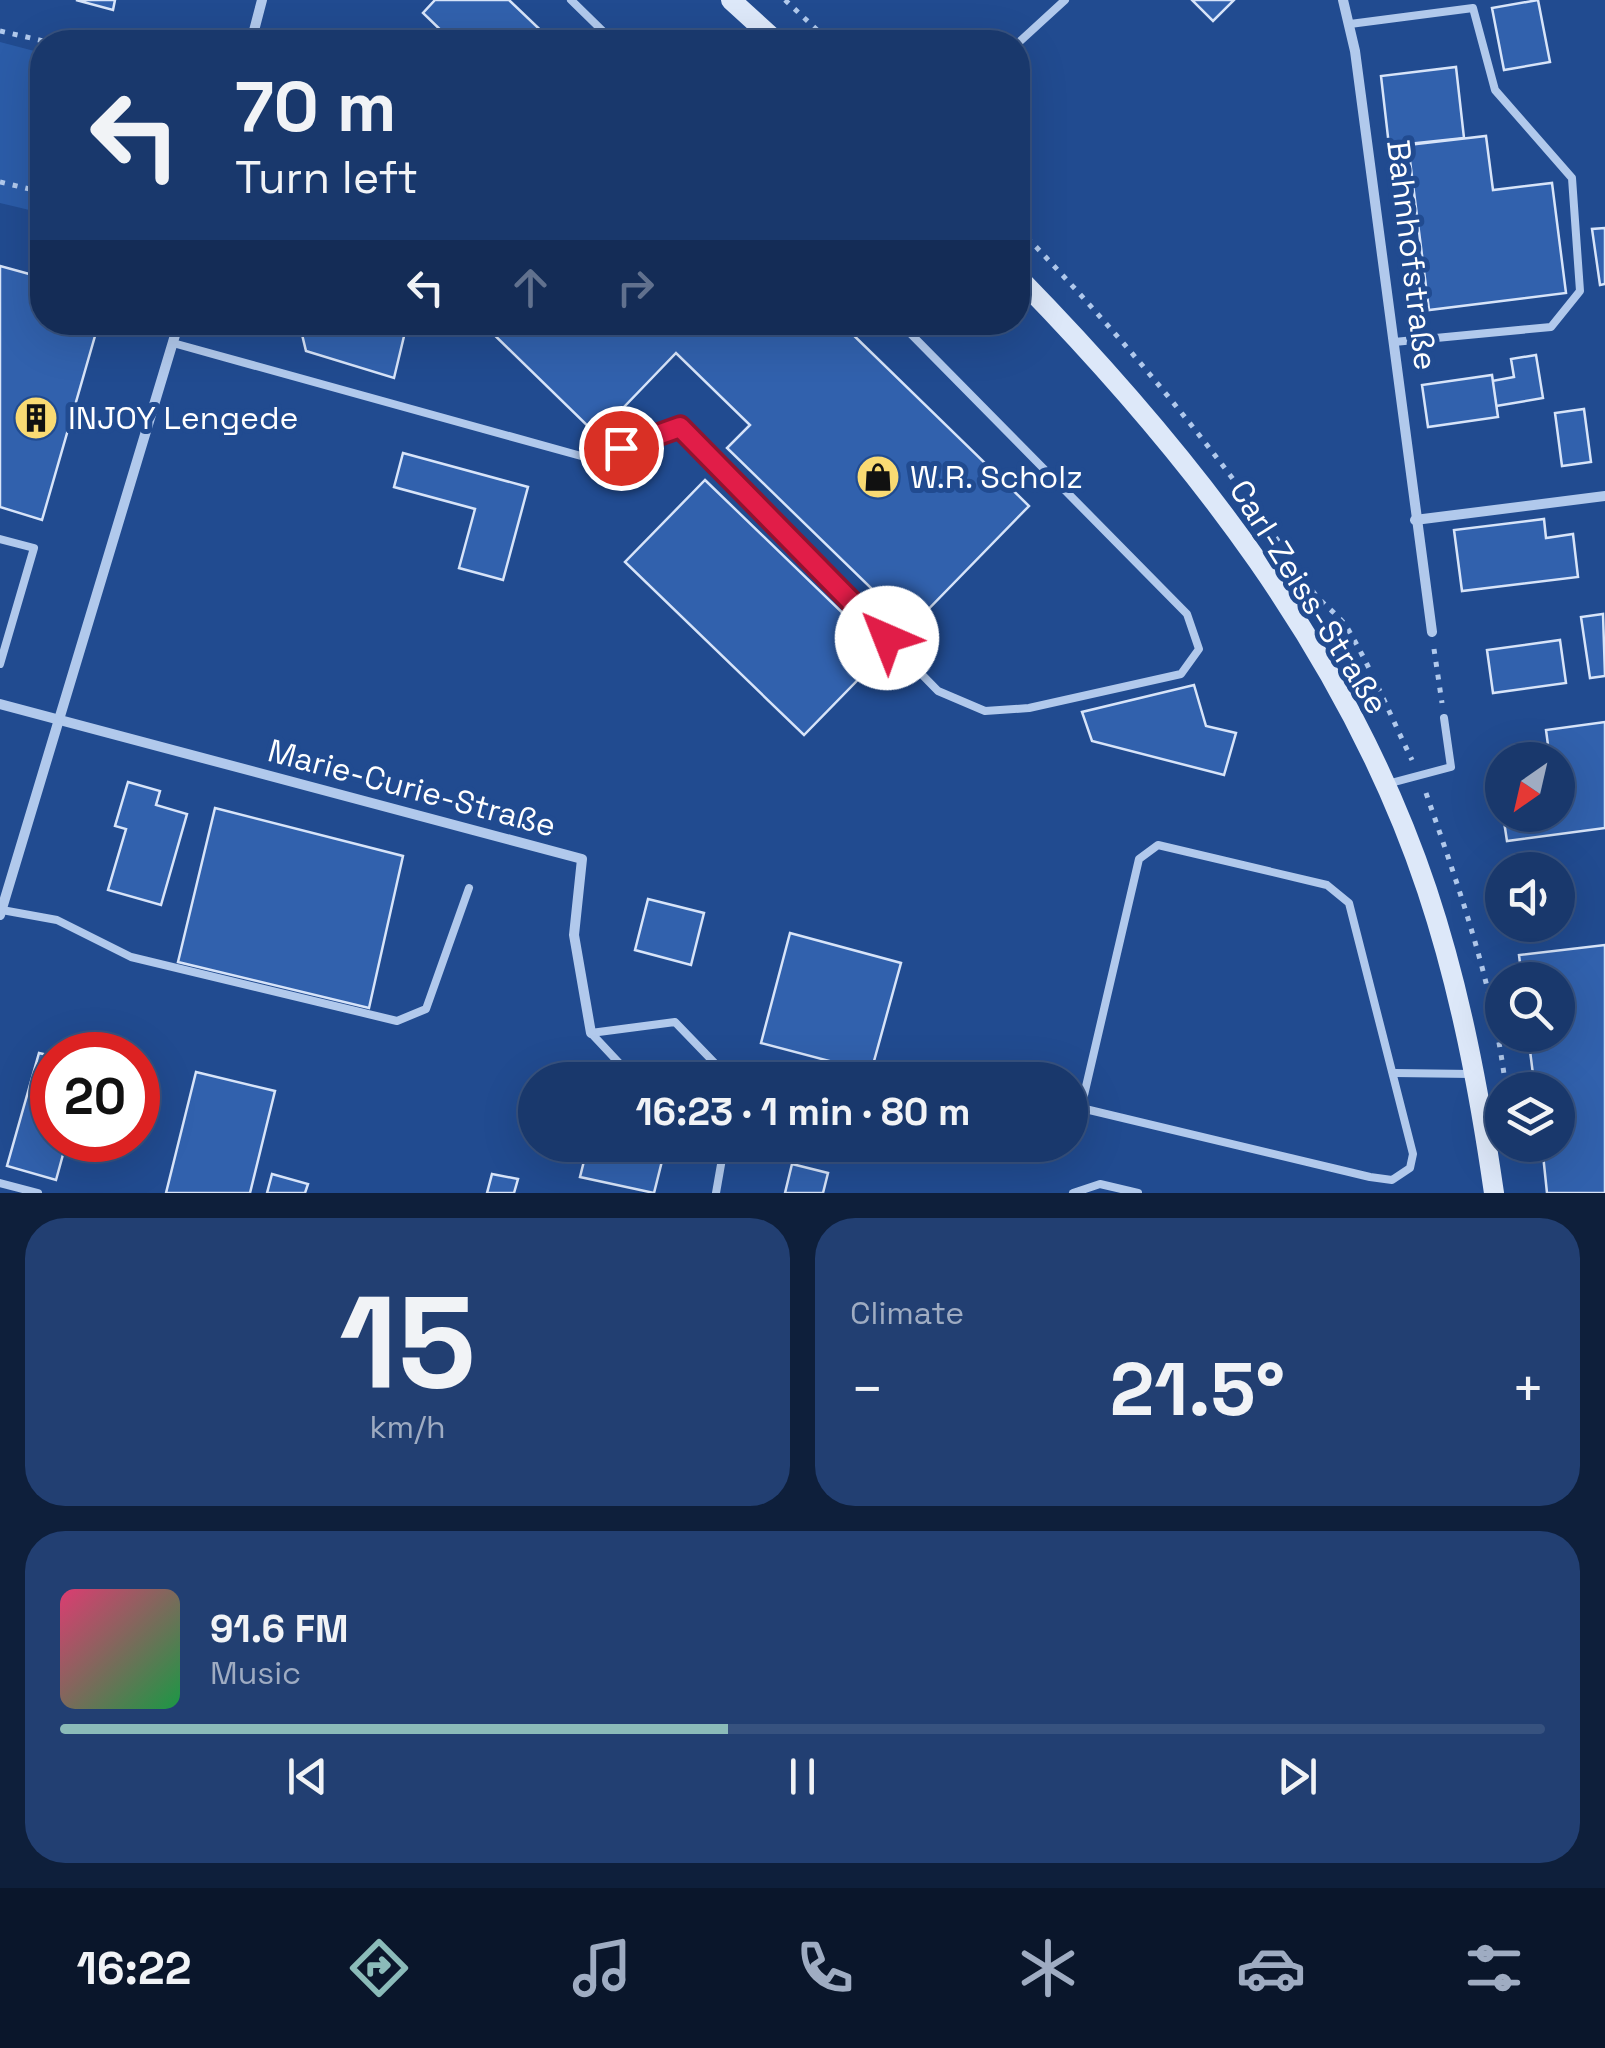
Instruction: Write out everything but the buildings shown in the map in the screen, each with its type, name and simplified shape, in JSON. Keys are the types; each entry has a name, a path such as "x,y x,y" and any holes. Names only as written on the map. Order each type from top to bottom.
{"main road":[{"path":"731,0 764,30"},
{"name":"Carl-Zeiss-Straße","path":"1030,290 1184,460 1238,531 1318,658 1384,784 1426,887 1476,1074"},
{"path":"1476,1074 1494,1193"}],"street":[{"path":"254,30 262,0"},
{"name":"Bahnhofstraße","path":"1343,0 1350,24 1432,632"},
{"path":"1,912 174,335"},
{"path":"1415,520 1605,496"},
{"name":"Marie-Curie-Straße","path":"0,704 582,859 574,935 590,1033"}],"lane":[{"path":"571,0 602,30"},
{"path":"1030,32 1065,0"},
{"path":"1350,24 1473,8 1495,90 1572,178 1580,291 1551,327 1394,342"},
{"path":"172,343 592,459 680,427 938,691 984,711 1029,708 1180,674 1199,650 1187,614 912,335"},
{"path":"0,538 34,548 0,664"},
{"path":"1384,784 1450,768 1444,718"},
{"path":"1158,845 1327,885 1349,903 1394,1072 1413,1154 1410,1168 1392,1180 1081,1108 1138,859 1158,845"},
{"path":"1,912 56,920 130,958 397,1020 426,1010 470,888"},
{"path":"590,1033 674,1022 713,1062"},
{"path":"590,1033 618,1062"},
{"path":"1394,1072 1476,1074"},
{"path":"716,1193 722,1162"},
{"path":"0,1183 38,1193"},
{"path":"1074,1193 1100,1184 1138,1193"}],"path":[{"path":"785,0 817,30"},
{"path":"0,30 30,38"},
{"path":"0,182 30,189"},
{"path":"1432,632 1444,718"},
{"path":"1420,776 1478,944 1504,1072"}],"shaded area":[{"path":"0,42 30,50 30,210 0,203"}],"place":[{"name":"INJOY Lengede","path":"36,418"},
{"name":"W.R. Scholz","path":"878,477"}],"route":[{"path":"621,448 680,427 887,638"}]}
